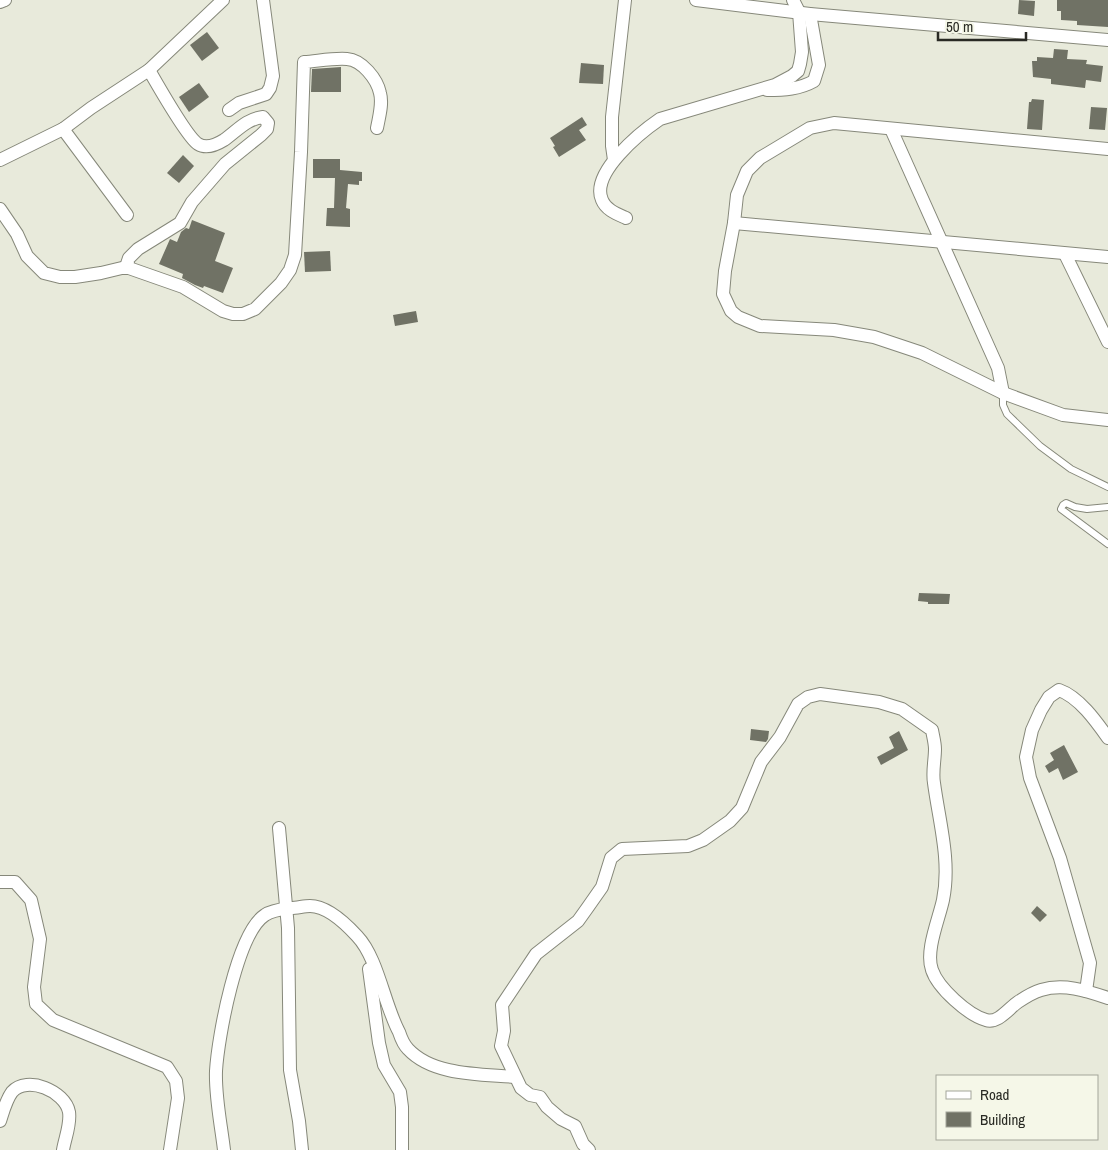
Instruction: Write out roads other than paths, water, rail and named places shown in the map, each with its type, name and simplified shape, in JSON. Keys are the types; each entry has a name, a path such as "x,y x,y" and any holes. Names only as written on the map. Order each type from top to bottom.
{"street":[{"path":"0,2 5,0"},
{"path":"0,160 63,129 149,70 224,0"},
{"path":"229,110 238,104 266,94 270,88 273,76 263,0"},
{"path":"614,160 612,117 625,0"},
{"path":"696,0 775,4 805,13 1108,40"},
{"path":"756,90 790,89 801,87 814,81 819,64 805,13 793,0"},
{"path":"626,218 607,208 601,200 600,187 604,175 614,160 644,130 660,118 774,85 792,76 798,71 802,52 805,13"},
{"path":"0,209 27,256 44,273 75,278 126,266 183,287 228,312 243,314 255,309 286,277 295,255 304,62 347,59 358,61 363,65 380,93 381,110 377,128"},
{"path":"126,266 129,258 138,249 180,222 192,202 225,164 261,135 267,129 268,123 263,117 254,118 218,143 205,146 197,144 149,70"},
{"path":"1108,149 834,123 810,128 760,158 747,171 738,195 723,294 731,311 738,317 760,326 834,330 874,336 922,353 1003,393 1063,414 1108,420"},
{"path":"63,129 127,215"},
{"path":"890,129 998,368 1003,393"},
{"path":"734,223 1108,257"},
{"path":"1065,254 1108,342"},
{"path":"1086,991 1090,963 1060,858 1030,778 1026,758 1032,730 1041,710 1049,697 1058,690 1069,694 1100,726 1108,738"},
{"path":"590,1150 583,1144 575,1126 561,1119 540,1098 530,1095 521,1088 501,1046 504,1032 502,1005 536,954 578,921 602,887 611,858 622,849 688,846 703,840 730,821 742,808 761,762 780,737 798,704 808,696 820,694 879,702 902,709 932,730 935,748 933,781 943,832 945,870 944,898 930,952 931,970 941,985 968,1012 988,1021 998,1019 1018,1002 1041,990 1060,987 1086,991 1108,998"},
{"path":"279,828 286,909 290,1070 302,1150"},
{"path":"0,882 15,882 31,900 40,939 34,987 36,1004 53,1020 167,1068 176,1081 178,1098 170,1150"},
{"path":"224,1150 218,1113 216,1072 220,1035 238,958 252,929 265,914 311,906 323,909 338,918 357,936 366,949 382,987 391,1018 407,1049 431,1066 455,1072 515,1077"},
{"path":"366,949 379,1043 384,1065 400,1092 402,1150"},
{"path":"0,1121 12,1092 28,1084 53,1091 63,1100 69,1110 69,1122 63,1150"}],"lane":[{"path":"1003,393 1003,405 1007,414 1040,446 1071,468 1108,487"},
{"path":"1108,507 1080,509 1066,503 1061,507 1062,511 1108,544"}]}
